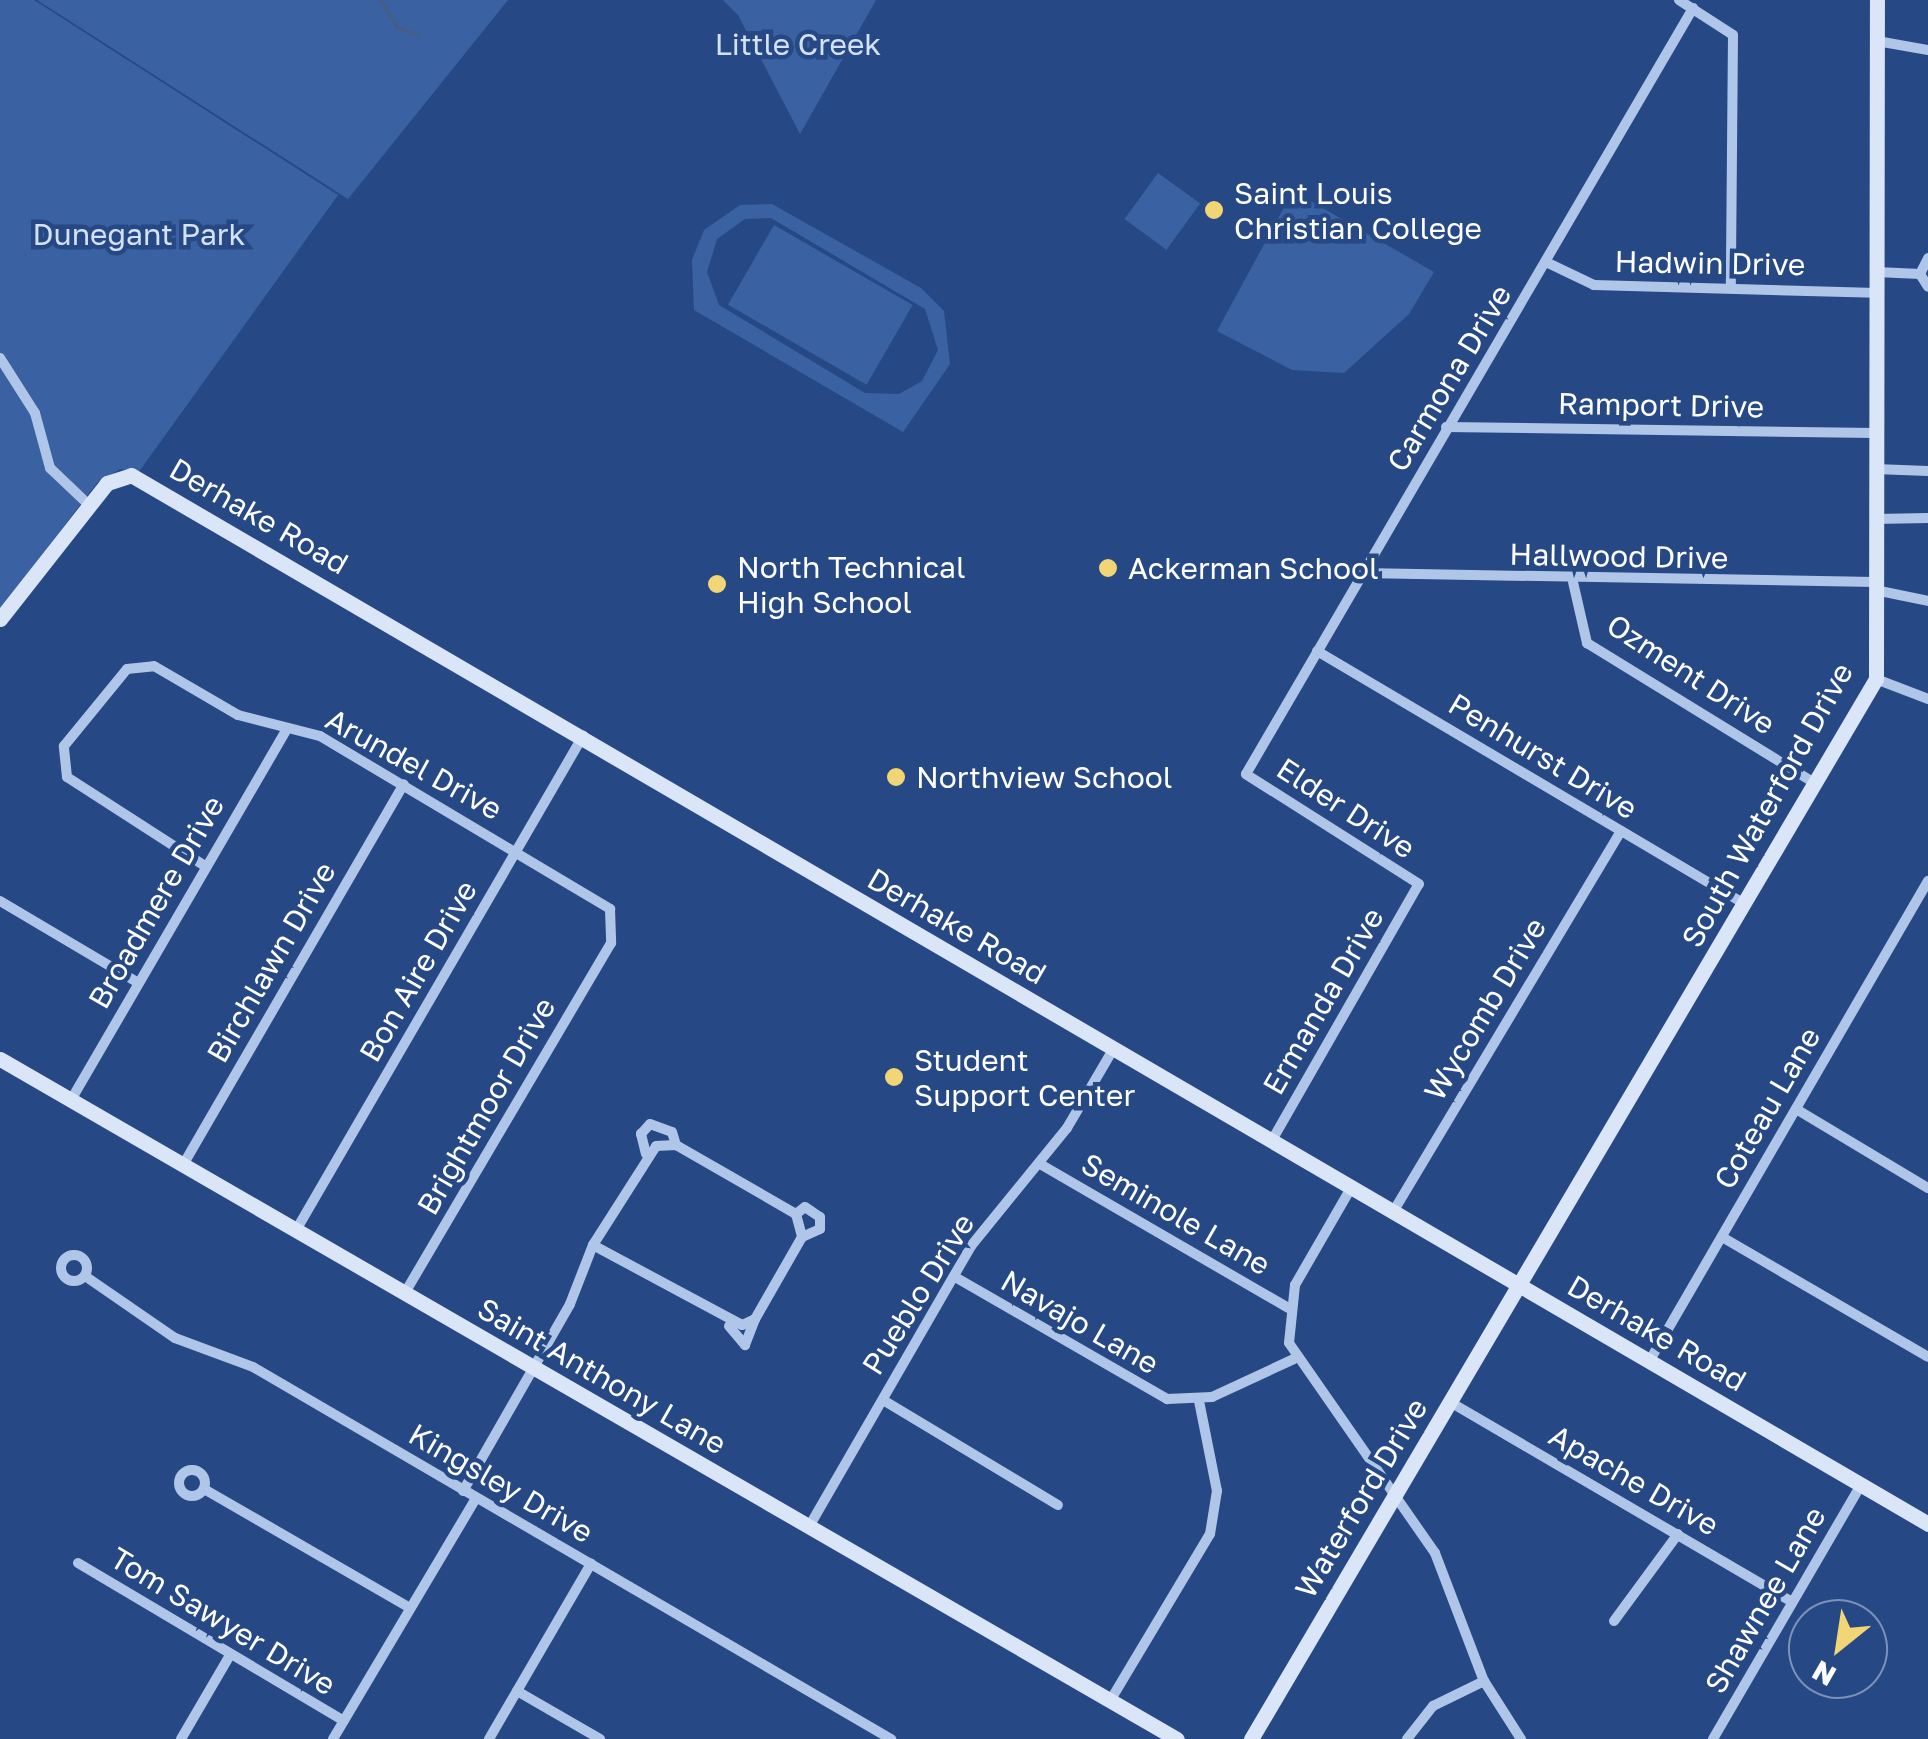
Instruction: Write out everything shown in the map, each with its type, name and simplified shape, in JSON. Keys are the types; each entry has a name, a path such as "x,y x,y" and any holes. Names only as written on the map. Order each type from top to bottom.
{"street":[{"path":"1679,0 1733,35 1731,286"},
{"name":"South Waterford Drive","path":"1521,1286 1876,679 1878,0"},
{"name":"Carmona Drive","path":"1246,774 1446,427 1548,262 1692,8"},
{"path":"1877,41 1928,50"},
{"path":"1920,274 1928,258"},
{"name":"Hadwin Drive","path":"1548,262 1594,285 1876,293"},
{"path":"1876,272 1920,274"},
{"path":"1920,274 1928,287"},
{"path":"0,358 35,413 50,468 88,504"},
{"name":"Ramport Drive","path":"1446,427 1875,432"},
{"path":"1875,469 1928,471"},
{"name":"Derhake Road","path":"0,619 107,483 131,475 1928,1524"},
{"path":"1875,519 1928,518"},
{"name":"Hallwood Drive","path":"1362,572 1573,582 1876,586 1928,600"},
{"name":"Ozment Drive","path":"1573,582 1586,643 1815,784"},
{"name":"Penhurst Drive","path":"1316,651 1744,904"},
{"name":"Arundel Drive","path":"205,866 75,790 61,763 114,680 154,666 238,715 320,736 518,850 610,909 611,942"},
{"path":"1876,679 1928,699"},
{"name":"Broadmere Drive","path":"71,1100 286,730"},
{"name":"Bon Aire Drive","path":"295,1232 582,736"},
{"name":"Elder Drive","path":"1246,774 1419,884"},
{"name":"Birchlawn Drive","path":"182,1166 404,784"},
{"name":"Wycomb Drive","path":"1392,1212 1621,832"},
{"name":"Coteau Lane","path":"1650,1360 1928,882"},
{"name":"Ermanda Drive","path":"1271,1142 1419,884"},
{"path":"0,901 137,982"},
{"name":"Brightmoor Drive","path":"404,1295 611,942"},
{"name":"Pueblo Drive","path":"810,1525 955,1277 1040,1164 1114,1048"},
{"name":"Saint Anthony Lane","path":"0,1059 1177,1739"},
{"path":"1796,1108 1928,1188"},
{"path":"646,1154 641,1134 650,1124 672,1132 676,1146"},
{"path":"463,1490 534,1369 593,1245 646,1154 656,1146 676,1146 796,1214 802,1236"},
{"name":"Seminole Lane","path":"1040,1164 1288,1308"},
{"path":"1351,1188 1288,1308 1294,1359 1434,1553 1484,1681 1520,1739"},
{"path":"593,1245 729,1326 745,1345 755,1319 802,1236 820,1229 820,1217 804,1207 796,1214"},
{"path":"1722,1237 1928,1357"},
{"name":"Kingsley Drive","path":"84,1276 175,1338 253,1367 877,1736 891,1739"},
{"name":"Navajo Lane","path":"955,1277 1152,1393 1199,1401"},
{"name":"Waterford Drive","path":"1252,1739 1392,1497 1521,1286"},
{"path":"729,1326 755,1319"},
{"path":"1110,1700 1210,1534 1217,1492 1199,1401 1294,1359"},
{"path":"883,1400 1058,1505"},
{"name":"Apache Drive","path":"1450,1402 1788,1600"},
{"name":"Shawnee Lane","path":"1794,1599 1861,1485"},
{"path":"204,1489 410,1608"},
{"path":"333,1739 476,1498"},
{"path":"1614,1621 1678,1534"},
{"name":"Tom Sawyer Drive","path":"78,1564 344,1721"},
{"path":"489,1739 591,1564"},
{"name":"Shawnee Lane","path":"1713,1739 1788,1609"},
{"path":"182,1739 230,1655"},
{"path":"1407,1739 1433,1706 1484,1681"},
{"path":"517,1691 600,1739"}],"green space":[{"name":"Dunegant Park","path":"0,0 34,0 338,195 138,473 120,469 97,483 0,609"},
{"path":"37,0 508,0 348,199"},
{"name":"Little Creek","path":"723,0 876,0 800,134 738,15"},
{"path":"1158,173 1200,204 1167,250 1124,219"},
{"path":"1293,191 1434,272 1409,314 1344,373 1292,370 1217,331"},
{"path":"772,204 921,288 944,311 950,364 903,432 694,310 692,260 704,230 740,205","holes":["771,218 925,309 938,350 922,381 899,394 865,393 719,305 707,272 717,239 745,219"]},
{"path":"774,225 913,305 867,385 728,305"}],"waterway":[{"path":"381,0 398,28 417,35"}],"place":[{"name":"Saint Louis Christian College","path":"1214,210"},
{"name":"Ackerman School","path":"1108,568"},
{"name":"North Technical High School","path":"717,584"},
{"name":"Northview School","path":"896,777"},
{"name":"Student Support Center","path":"894,1077"}]}
